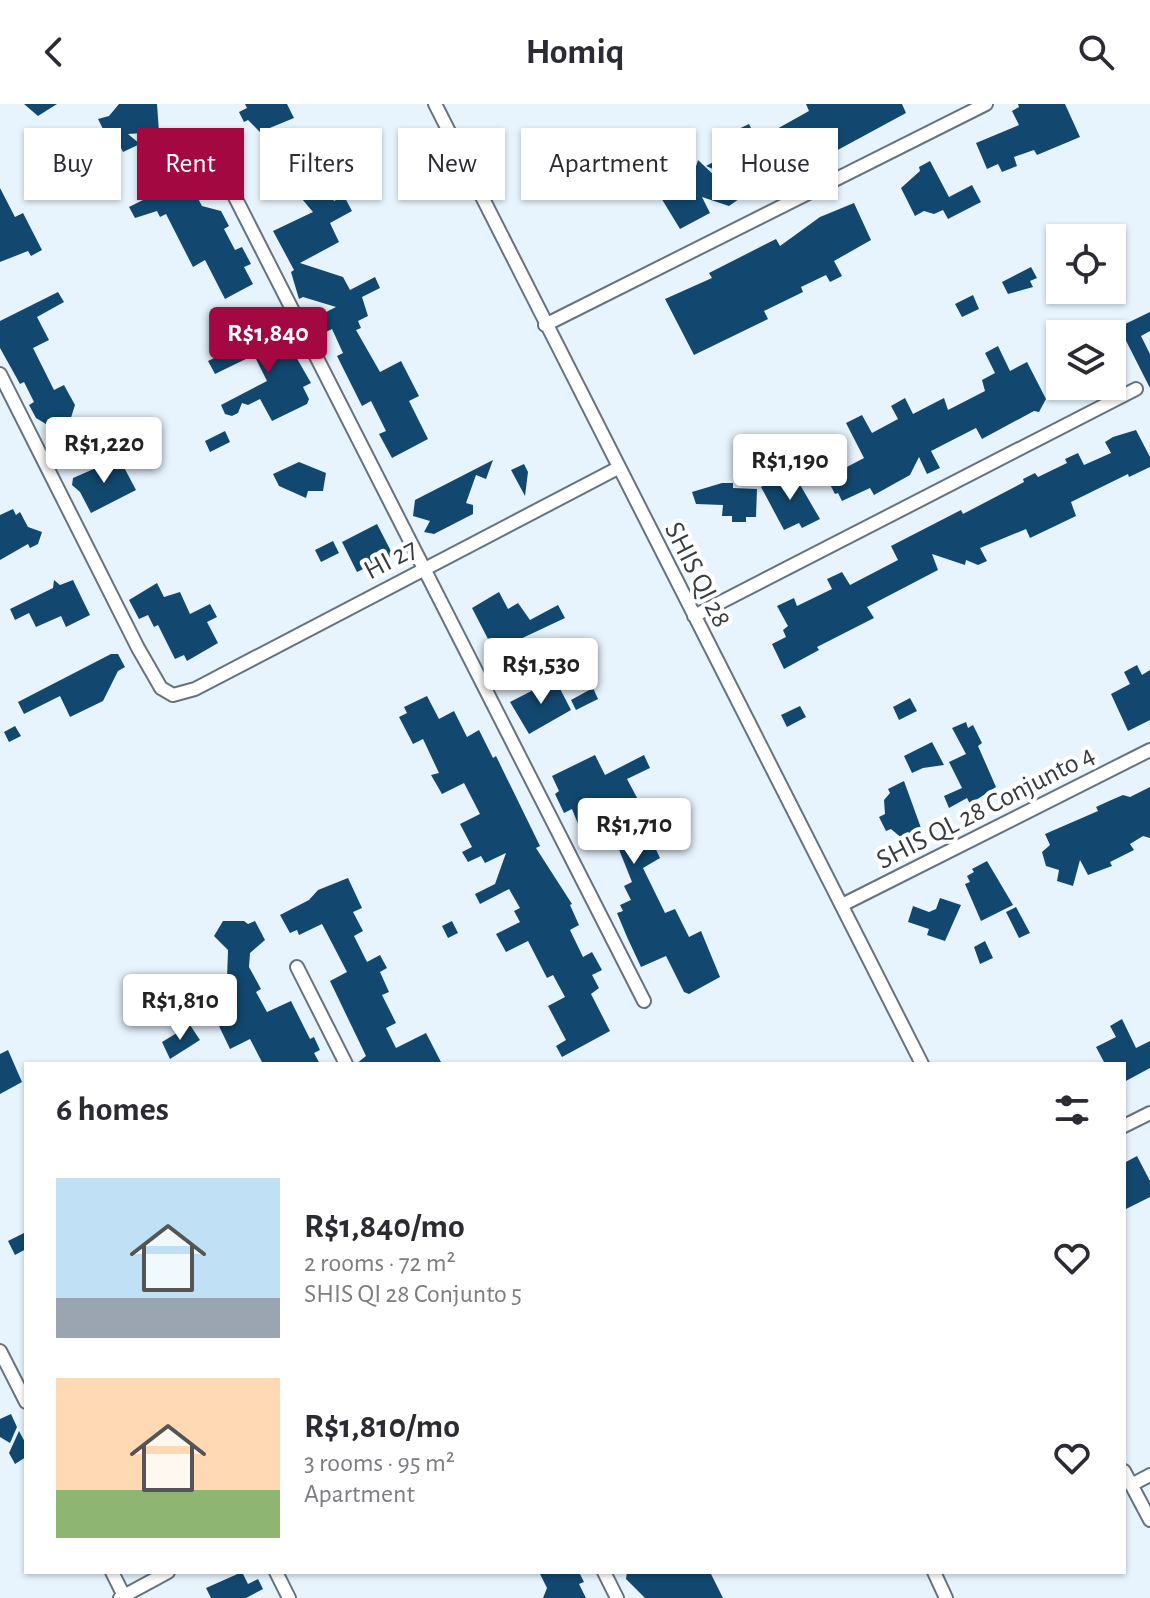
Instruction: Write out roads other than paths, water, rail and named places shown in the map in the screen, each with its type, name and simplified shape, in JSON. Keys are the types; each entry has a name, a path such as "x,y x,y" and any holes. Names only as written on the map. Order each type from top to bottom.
{"street":[{"name":"SHIS QI 28","path":"435,104 921,1062"},
{"path":"545,325 986,104"},
{"path":"237,200 644,1001"},
{"name":"HI 27","path":"0,374 154,678 168,693 186,693 618,468"},
{"path":"694,616 1136,389"},
{"name":"SHIS QL 28 Conjunto 4","path":"842,905 1150,750"},
{"path":"297,967 345,1062"},
{"path":"1126,1125 1150,1113"},
{"path":"0,1351 24,1398"},
{"path":"1126,1475 1150,1520"},
{"path":"1131,1485 1150,1475"},
{"path":"113,1574 123,1597 164,1574"},
{"path":"277,1574 289,1598"},
{"path":"605,1574 617,1598"},
{"path":"935,1574 946,1598"}]}
